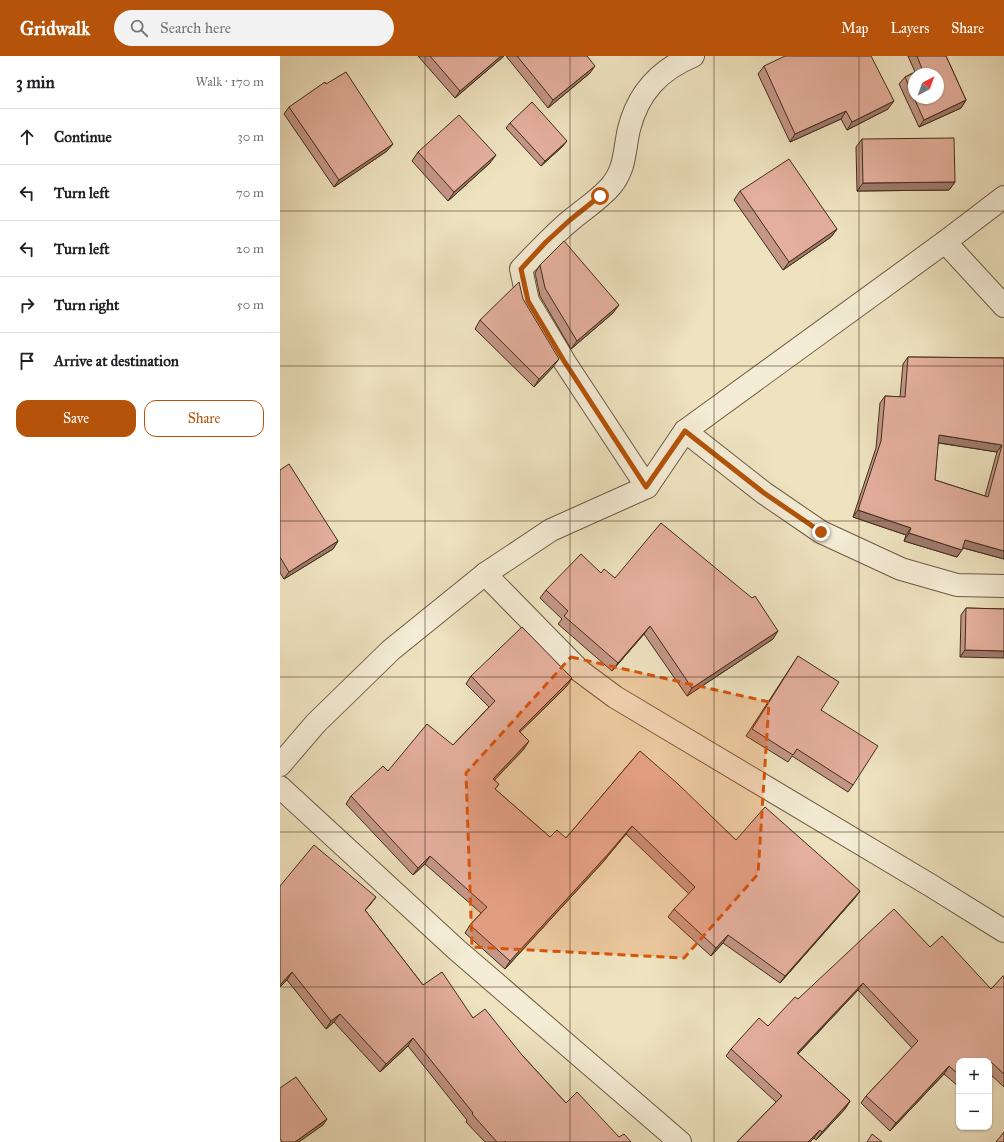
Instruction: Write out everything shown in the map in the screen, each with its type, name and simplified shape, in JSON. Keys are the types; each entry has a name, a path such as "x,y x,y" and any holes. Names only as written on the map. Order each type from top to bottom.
{"street":[{"path":"646,487 564,361 528,301 521,269 546,242 610,186 621,172 630,128 642,96 657,79 682,61 693,56"},
{"path":"280,765 316,723 391,650 485,574 551,530 646,487 685,431 945,242 1004,197"},
{"path":"945,242 1004,306"},
{"path":"685,431 764,493 821,532 901,569 957,585 1004,586"},
{"path":"485,574 580,671 615,697 924,881 1004,931"},
{"path":"280,787 457,950 680,1142"}],"highlighted area":[{"path":"571,657 769,702 758,874 684,958 472,947 466,773"}],"building":[{"path":"430,56 501,56 460,91"},
{"path":"517,56 587,56 595,66 553,100"},
{"path":"785,56 871,56 894,101 852,122 846,111 795,134 764,66"},
{"path":"917,56 946,56 966,100 924,120 917,104 944,104 944,68 922,68"},
{"path":"346,72 393,144 339,180 289,107 325,82 326,84"},
{"path":"908,76 908,84 905,77"},
{"path":"532,102 567,141 545,161 510,123"},
{"path":"459,115 496,155 454,192 418,152"},
{"path":"954,138 955,182 863,183 862,139"},
{"path":"789,159 837,229 789,262 740,191"},
{"path":"564,241 619,305 577,341 545,288 540,265"},
{"path":"519,282 523,299 559,359 539,379 480,320"},
{"path":"908,357 1004,358 1004,551 965,540 962,550 909,533 911,528 858,510 881,441 885,396 905,397","holes":["939,435 1002,445 988,497 935,480"]},
{"path":"289,464 338,541 289,572 280,557 280,470"},
{"path":"661,523 752,598 755,596 778,631 692,688 650,626 618,663 564,616 568,611 546,590 581,554 601,573 604,569 615,578"},
{"path":"966,608 1004,609 1004,651 965,650"},
{"path":"522,627 572,678 519,731 529,741 493,779 499,784 495,789 550,837 557,830 566,838 640,751 678,784 736,840 765,807 860,891 785,976 728,935 716,948 674,909 695,887 632,826 510,961 470,925 487,907 430,856 418,868 351,796 383,766 388,771 427,724 453,745 495,701 471,676"},
{"path":"798,656 839,682 821,710 878,746 853,785 797,749 793,755 752,729"},
{"path":"314,845 376,897 365,910 423,985 442,972 473,1018 485,1009 522,1055 566,1103 577,1092 619,1137 624,1134 631,1142 497,1142 472,1114 473,1113 413,1038 386,1064 340,1014 331,1021 292,972 280,985 280,886"},
{"path":"894,909 930,947 942,936 991,989 1004,976 1004,1074 992,1063 992,1058 956,1058 956,1072 949,1066 896,1123 866,1096 918,1041 863,983 797,1053 850,1101 822,1132 820,1130 808,1142 737,1142 782,1096 731,1049 759,1018 768,1026 795,997 798,999"},
{"path":"296,1077 327,1119 295,1142 282,1142 280,1139 280,1088"},
{"path":"1004,1132 1004,1142 996,1142"},
{"path":"872,1134 882,1142 867,1142"}],"route":[{"path":"600,196 546,242 521,269 528,301 564,361 646,487 685,431 764,493 821,532"}]}
